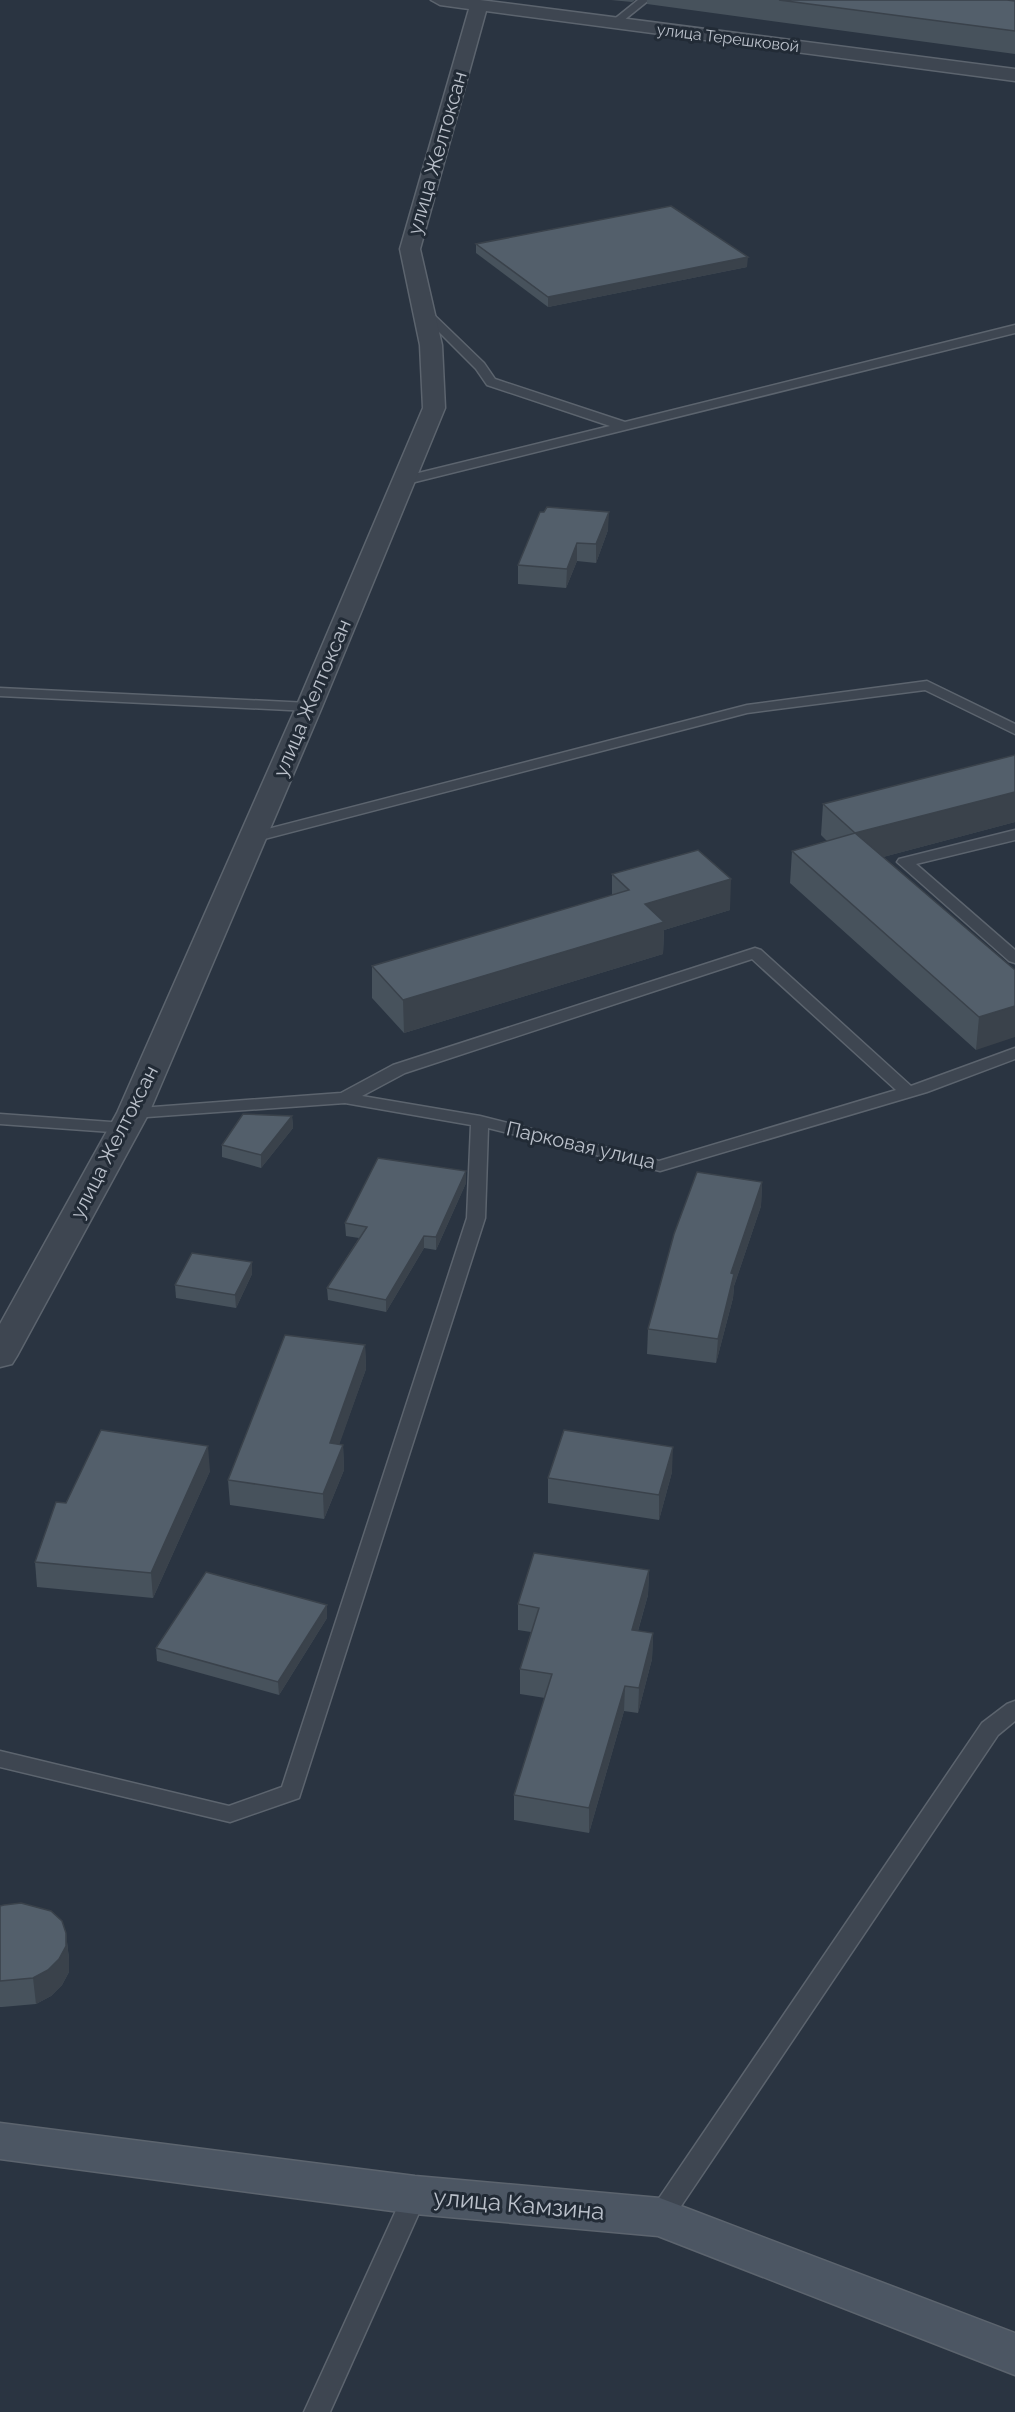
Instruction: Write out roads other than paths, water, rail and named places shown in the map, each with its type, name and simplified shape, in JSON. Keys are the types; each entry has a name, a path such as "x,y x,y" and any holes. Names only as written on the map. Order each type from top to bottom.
{"street":[{"name":"улица Терешковой","path":"440,0 1015,75"},
{"name":"улица Желтоксан","path":"0,1356 129,1120 309,707 434,408 431,345 410,249 478,5"},
{"name":"улица Камзина","path":"0,2141 414,2195 660,2217 1015,2354"}],"lane":[{"path":"615,23 644,0"},
{"path":"424,311 480,366 491,382 533,398 625,426"},
{"path":"403,481 1015,328"},
{"path":"253,837 747,709 927,685 1015,730"},
{"path":"0,692 309,707"},
{"path":"1015,835 905,862 1015,958"},
{"path":"345,1098 399,1069 755,953 908,1092"},
{"name":"Парковая улица","path":"0,1119 129,1120 345,1098 480,1121 660,1166 908,1092 1015,1053"},
{"path":"0,1759 230,1814 291,1792 476,1218 480,1121"},
{"path":"660,2217 990,1729 1015,1709"},
{"path":"317,2412 414,2195"}]}
